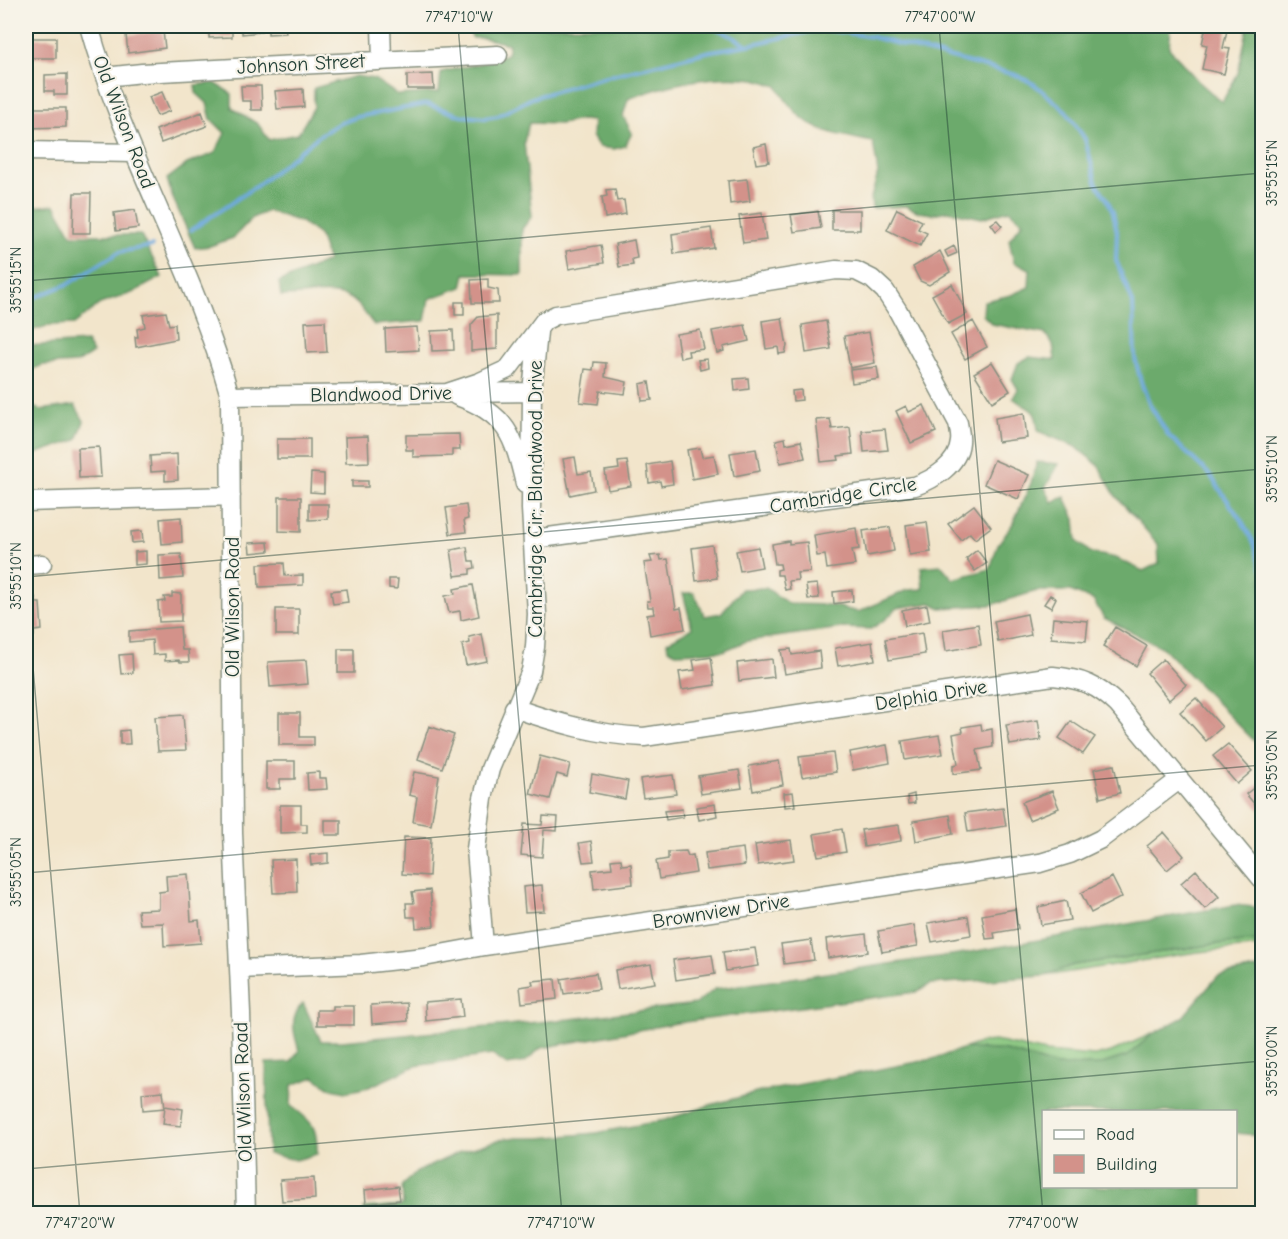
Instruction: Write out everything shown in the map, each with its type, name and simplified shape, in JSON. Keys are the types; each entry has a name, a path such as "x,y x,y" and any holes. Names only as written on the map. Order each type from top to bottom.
{"street":[{"name":"Old Wilson Road","path":"89,26 105,77 134,153 204,316 219,356 230,396 233,833 246,1214"},
{"path":"381,26 382,60"},
{"name":"Johnson Street","path":"105,77 142,73 498,55"},
{"path":"26,151 134,153"},
{"name":"Cambridge Circle","path":"447,393 480,382 508,369 544,321 556,315 836,270 856,271 872,279 885,291 958,423 960,440 957,454 931,480 915,486 534,538"},
{"name":"Cambridge Cir; Blandwood Drive","path":"484,946 477,874 478,824 490,768 531,670 535,647 537,614 531,508 532,392 538,330"},
{"name":"Blandwood Drive","path":"230,396 532,392"},
{"path":"447,393 479,405 503,423 515,446 531,508"},
{"path":"26,502 231,496"},
{"name":"Delphia Drive","path":"514,708 586,730 616,736 644,737 1053,676 1074,678 1105,693 1118,705 1263,879"},
{"name":"Brownview Drive","path":"239,969 361,964 424,957 484,946 1040,863 1070,854 1101,839 1179,780"}],"green space":[{"path":"466,26 1171,26 1169,48 1198,81 1222,102 1238,73 1248,26 1262,26 1262,749 1163,648 1104,618 1093,600 1070,591 1037,591 991,605 941,608 931,603 897,608 871,629 841,628 747,641 723,651 676,653 668,649 667,642 692,628 683,593 694,593 705,616 721,613 742,589 766,588 789,604 831,605 858,612 908,590 923,589 921,567 941,565 953,579 990,569 998,544 1012,525 1031,483 1037,462 1059,464 1045,488 1052,502 1065,497 1075,519 1077,541 1091,553 1116,558 1143,571 1159,563 1158,544 1115,495 1098,465 1076,447 1038,431 1034,413 1013,398 1018,389 1012,379 1018,363 1029,357 1055,360 1053,344 1045,334 992,324 983,315 984,301 1011,295 1029,287 1030,269 1014,263 1009,240 1023,222 1009,210 982,218 948,211 932,214 919,212 906,206 872,208 871,198 878,173 873,142 816,127 796,112 777,86 754,79 706,79 657,89 628,99 623,116 632,133 625,146 614,149 599,147 592,136 593,121 581,120 560,124 529,123 524,142 532,216 522,229 522,275 465,274 462,287 429,299 425,321 374,325 359,306 348,297 325,294 281,296 279,282 328,261 319,235 301,222 268,211 252,218 233,238 210,246 195,248 167,179 187,164 215,153 225,133 211,119 207,103 196,93 195,85 215,83 232,94 232,108 258,124 269,140 298,134 314,107 314,88 356,76 374,79 398,95 439,92 441,72 482,63 507,54 509,44 473,38"},
{"path":"55,205 72,235 141,235 162,277 132,293 100,304 74,324 52,325 26,332 26,213 32,207"},
{"path":"86,342 93,353 77,363 43,365 26,372 26,346"},
{"path":"26,405 41,410 75,405 84,421 77,440 26,455"},
{"path":"1235,905 1262,908 1262,941 1217,944 1074,965 1044,976 931,984 916,992 677,1023 541,1048 525,1062 507,1065 492,1055 415,1066 369,1087 346,1092 332,1089 314,1077 292,1085 291,1106 309,1121 315,1131 317,1154 296,1160 268,1154 266,1063 291,1062 299,1051 294,1032 294,1021 303,1003 321,1041 342,1041 570,1019 695,1004 715,989 965,953"},
{"path":"1262,941 1262,946 1197,952 1044,976 1074,965 1217,944"},
{"path":"1262,968 1262,1139 1255,1135 1237,1133 1237,1110 1042,1110 1042,1188 1203,1188 1203,1213 363,1213 364,1208 403,1205 402,1185 417,1172 462,1151 506,1138 540,1138 596,1133 665,1120 760,1092 933,1059 965,1048 1006,1051 1057,1066 1099,1065 1127,1056 1154,1033 1182,1018 1218,976"},
{"path":"1154,1033 1127,1056 1099,1065 1057,1066 1006,1051 965,1048 995,1041 1046,1052 1095,1056 1111,1052"}],"building":[{"path":"209,26 232,26 232,37 209,38"},
{"path":"242,26 261,26 261,32 242,34"},
{"path":"268,26 285,26 286,33 268,34"},
{"path":"1206,26 1228,26 1223,48 1230,49 1224,74 1202,69 1207,45 1202,44"},
{"path":"163,31 165,48 128,53 126,35"},
{"path":"31,38 56,38 56,58 31,58"},
{"path":"67,74 67,95 54,95 54,91 45,91 45,75"},
{"path":"433,74 434,89 407,89 407,75"},
{"path":"241,86 261,86 262,110 251,110 251,101 242,101"},
{"path":"303,89 304,107 277,109 275,91"},
{"path":"162,92 170,111 157,116 149,97"},
{"path":"27,108 66,108 66,127 27,128"},
{"path":"202,112 207,126 161,143 156,130"},
{"path":"766,144 769,162 756,164 753,147"},
{"path":"747,179 750,201 730,204 728,181"},
{"path":"615,189 617,201 624,200 626,214 605,218 602,197 607,196 606,190"},
{"path":"74,193 91,193 90,233 73,233"},
{"path":"897,209 922,221 918,229 927,233 920,246 887,230"},
{"path":"135,210 138,228 116,231 114,213"},
{"path":"832,210 860,210 860,230 832,230"},
{"path":"818,211 821,228 794,232 791,215"},
{"path":"762,213 766,240 743,243 739,216"},
{"path":"997,220 1002,226 996,231 991,224"},
{"path":"711,228 714,248 674,254 672,234"},
{"path":"634,240 637,258 632,259 633,265 619,267 615,244"},
{"path":"601,245 604,263 569,269 566,251"},
{"path":"954,246 957,253 948,257 945,251"},
{"path":"940,251 950,272 929,285 920,281 913,267"},
{"path":"488,279 488,288 498,290 499,303 472,303 471,280"},
{"path":"952,284 967,314 948,324 932,295"},
{"path":"455,302 464,302 464,315 455,315"},
{"path":"166,312 169,325 175,324 176,339 136,347 137,329 145,327 143,315"},
{"path":"497,315 497,349 471,351 471,325 478,317"},
{"path":"782,318 787,346 785,353 779,354 778,347 766,349 762,321"},
{"path":"325,321 327,352 307,353 305,322"},
{"path":"826,321 831,349 806,353 802,325"},
{"path":"973,321 987,347 965,359 951,334"},
{"path":"745,325 749,341 723,347 724,351 717,353 712,331"},
{"path":"417,327 419,350 386,352 385,329"},
{"path":"453,330 454,350 432,351 431,331"},
{"path":"700,330 704,349 688,351 689,356 680,358 676,334"},
{"path":"869,332 875,363 850,368 844,336"},
{"path":"707,359 708,368 700,370 698,360"},
{"path":"594,362 606,363 605,377 627,382 625,394 600,391 598,404 580,402 585,369 593,370"},
{"path":"992,362 1010,391 992,402 974,373"},
{"path":"877,367 879,379 852,383 850,370"},
{"path":"748,378 749,389 735,391 734,379"},
{"path":"649,382 652,400 642,401 640,384"},
{"path":"801,390 802,400 793,401 792,391"},
{"path":"924,405 936,432 911,443 896,411 906,406 909,412"},
{"path":"1024,413 1027,438 998,442 995,418"},
{"path":"830,419 832,429 850,427 853,454 838,456 839,460 821,462 816,420"},
{"path":"885,429 888,450 864,452 862,431"},
{"path":"459,434 460,450 452,450 452,456 413,457 413,450 406,450 406,435"},
{"path":"368,436 369,462 346,463 345,437"},
{"path":"785,438 786,444 801,441 805,458 780,463 776,440"},
{"path":"277,439 310,439 310,459 277,459"},
{"path":"99,447 101,477 79,478 78,448"},
{"path":"700,448 702,457 714,455 718,474 692,479 687,450"},
{"path":"756,449 760,471 734,476 730,453"},
{"path":"177,454 178,480 165,481 165,471 151,472 150,456"},
{"path":"575,457 578,474 591,472 594,490 570,495 563,459"},
{"path":"29,460 30,478 26,478 26,461"},
{"path":"994,460 1029,475 1018,499 984,484"},
{"path":"627,461 631,486 608,490 605,471 619,469 618,462"},
{"path":"670,461 673,484 661,486 660,481 649,483 647,465"},
{"path":"311,473 324,474 324,493 310,492"},
{"path":"352,481 368,481 368,487 352,487"},
{"path":"279,497 301,497 301,532 279,531"},
{"path":"309,504 328,504 328,519 309,520"},
{"path":"466,505 468,519 464,520 466,532 450,534 446,508"},
{"path":"974,505 991,527 975,539 970,533 961,540 948,524"},
{"path":"181,517 182,542 162,544 160,519"},
{"path":"927,522 931,552 910,555 906,525"},
{"path":"890,527 894,551 867,556 863,531"},
{"path":"856,528 859,549 852,550 855,565 827,569 825,555 817,556 814,535"},
{"path":"142,531 143,542 132,543 131,532"},
{"path":"789,541 789,544 807,542 810,572 797,573 798,580 789,581 790,589 785,590 782,575 777,575 777,570 781,569 780,564 775,564 772,544"},
{"path":"268,542 269,551 250,553 249,543"},
{"path":"712,545 717,578 696,581 692,548"},
{"path":"467,547 469,561 474,561 475,568 470,569 470,574 455,576 451,550"},
{"path":"758,547 762,567 740,571 736,551"},
{"path":"977,550 987,563 975,571 966,559"},
{"path":"146,551 146,564 135,565 135,552"},
{"path":"181,554 183,578 160,580 159,555"},
{"path":"660,555 661,560 668,559 676,609 681,608 685,629 650,635 647,615 654,614 653,607 648,607 647,601 650,601 644,563 652,562 650,556"},
{"path":"284,563 285,576 303,575 303,585 259,587 258,564"},
{"path":"389,579 398,579 397,589 389,588"},
{"path":"817,584 819,598 808,599 806,585"},
{"path":"473,585 479,616 461,620 460,611 449,613 445,596 455,594 454,589"},
{"path":"346,589 348,602 333,604 331,591"},
{"path":"852,590 853,601 834,604 833,592"},
{"path":"172,593 181,594 181,621 159,622 158,602 165,601 164,597 172,597"},
{"path":"1050,595 1056,598 1051,608 1044,604"},
{"path":"35,597 36,603 40,603 42,630 34,631 34,636 26,636 26,598"},
{"path":"927,605 930,621 905,626 902,610"},
{"path":"276,609 299,609 299,635 276,635"},
{"path":"1027,614 1031,635 998,642 994,621"},
{"path":"1053,618 1088,621 1086,641 1051,638"},
{"path":"978,624 981,645 946,651 943,630"},
{"path":"180,627 182,650 188,650 189,662 165,661 165,654 153,655 152,640 129,642 129,631"},
{"path":"1115,627 1147,646 1136,666 1103,646"},
{"path":"922,633 925,654 889,660 885,639"},
{"path":"482,634 487,661 466,665 462,645 470,643 469,637"},
{"path":"872,642 875,660 838,666 835,648"},
{"path":"338,649 354,649 354,673 338,673"},
{"path":"791,649 792,655 819,651 821,668 785,674 781,650"},
{"path":"132,654 133,673 121,674 119,655"},
{"path":"711,657 715,685 682,690 679,672 695,670 693,660"},
{"path":"772,659 774,677 739,681 737,663"},
{"path":"1163,659 1186,685 1169,700 1147,673"},
{"path":"306,660 308,684 270,687 268,662"},
{"path":"1196,698 1222,727 1206,741 1180,712"},
{"path":"279,713 300,713 300,737 314,737 314,745 279,745"},
{"path":"183,715 186,750 158,751 155,717"},
{"path":"1038,720 1041,740 1010,745 1006,725"},
{"path":"1071,721 1095,737 1083,754 1059,738"},
{"path":"981,724 982,731 992,729 993,747 977,750 981,770 953,774 953,765 958,764 953,734 963,732 962,727"},
{"path":"429,726 454,735 442,768 418,759"},
{"path":"129,730 130,744 120,744 120,731"},
{"path":"939,735 943,754 905,760 902,741"},
{"path":"1228,744 1252,771 1237,784 1213,756"},
{"path":"887,745 890,763 853,770 850,752"},
{"path":"833,753 836,772 802,777 799,757"},
{"path":"540,756 570,764 567,777 557,774 550,799 530,794"},
{"path":"266,761 295,761 295,779 280,779 280,789 266,789"},
{"path":"779,761 783,785 753,791 749,766"},
{"path":"1114,765 1120,793 1100,798 1094,769"},
{"path":"739,770 742,788 701,794 698,776"},
{"path":"319,772 319,778 326,778 327,789 308,790 307,773"},
{"path":"414,772 439,776 431,825 413,822 417,797 409,795"},
{"path":"592,774 628,781 625,799 589,792"},
{"path":"673,775 676,794 643,798 640,779"},
{"path":"1262,781 1262,813 1246,794"},
{"path":"1052,791 1059,808 1029,820 1022,802"},
{"path":"793,792 795,806 785,807 784,793"},
{"path":"914,794 915,803 908,804 907,796"},
{"path":"715,804 717,816 699,820 696,807"},
{"path":"280,805 301,805 301,824 307,824 307,832 280,833"},
{"path":"1003,808 1006,826 968,832 965,813"},
{"path":"682,809 683,817 666,820 664,811"},
{"path":"950,815 953,834 916,841 913,821"},
{"path":"543,816 558,817 557,831 544,830 542,857 521,855 524,824 542,825"},
{"path":"325,820 341,820 341,835 325,835"},
{"path":"899,825 901,841 864,847 861,830"},
{"path":"842,829 846,852 818,856 814,834"},
{"path":"1164,832 1184,856 1167,870 1147,846"},
{"path":"404,837 431,838 429,876 402,874"},
{"path":"791,840 794,860 758,865 755,845"},
{"path":"591,841 594,861 583,862 579,843"},
{"path":"743,848 745,865 707,870 705,853"},
{"path":"686,851 688,856 693,855 696,873 659,879 656,861 668,859 668,852"},
{"path":"328,853 328,863 311,865 310,855"},
{"path":"296,859 297,892 273,893 271,860"},
{"path":"621,859 622,865 631,864 633,884 594,889 592,870 612,868 611,860"},
{"path":"1196,870 1219,897 1205,909 1181,883"},
{"path":"188,874 191,921 199,920 201,943 164,946 163,923 140,924 138,910 159,909 159,892 167,891 166,876"},
{"path":"1112,877 1122,897 1091,913 1081,893"},
{"path":"542,885 544,911 525,912 523,887"},
{"path":"430,890 434,926 416,928 415,917 407,917 406,903 414,903 412,892"},
{"path":"1066,901 1070,920 1041,925 1038,907"},
{"path":"1015,909 1018,929 994,933 995,938 986,939 982,915"},
{"path":"968,916 971,935 932,942 928,923"},
{"path":"914,925 918,946 882,952 878,931"},
{"path":"866,934 868,952 828,958 826,939"},
{"path":"811,940 814,960 784,964 781,944"},
{"path":"755,948 758,966 726,971 723,952"},
{"path":"712,955 715,974 676,980 673,960"},
{"path":"651,964 655,983 618,989 615,970"},
{"path":"596,973 599,989 564,994 561,979"},
{"path":"555,979 557,999 522,1003 520,987 533,985 532,981"},
{"path":"461,999 463,1017 426,1021 425,1002"},
{"path":"407,1003 408,1021 372,1024 371,1005"},
{"path":"333,1006 354,1006 354,1025 317,1025 317,1010 333,1010"},
{"path":"163,1091 165,1108 143,1110 142,1093"},
{"path":"165,1106 183,1109 181,1126 163,1124"},
{"path":"314,1178 315,1199 282,1201 280,1180"},
{"path":"398,1186 400,1200 366,1204 365,1190"}],"waterway":[{"path":"712,26 748,45"},
{"path":"191,230 259,184 320,135 338,124 357,117 427,104 462,116 485,118 498,116 532,98 596,79 711,51 822,29 872,37 1016,75 1034,84 1066,111 1085,139 1096,182 1113,212 1117,232 1116,260 1133,303 1135,358 1150,405 1168,435 1210,475 1243,523 1254,543 1262,570"},
{"path":"26,301 68,284 119,252 152,246"}]}
